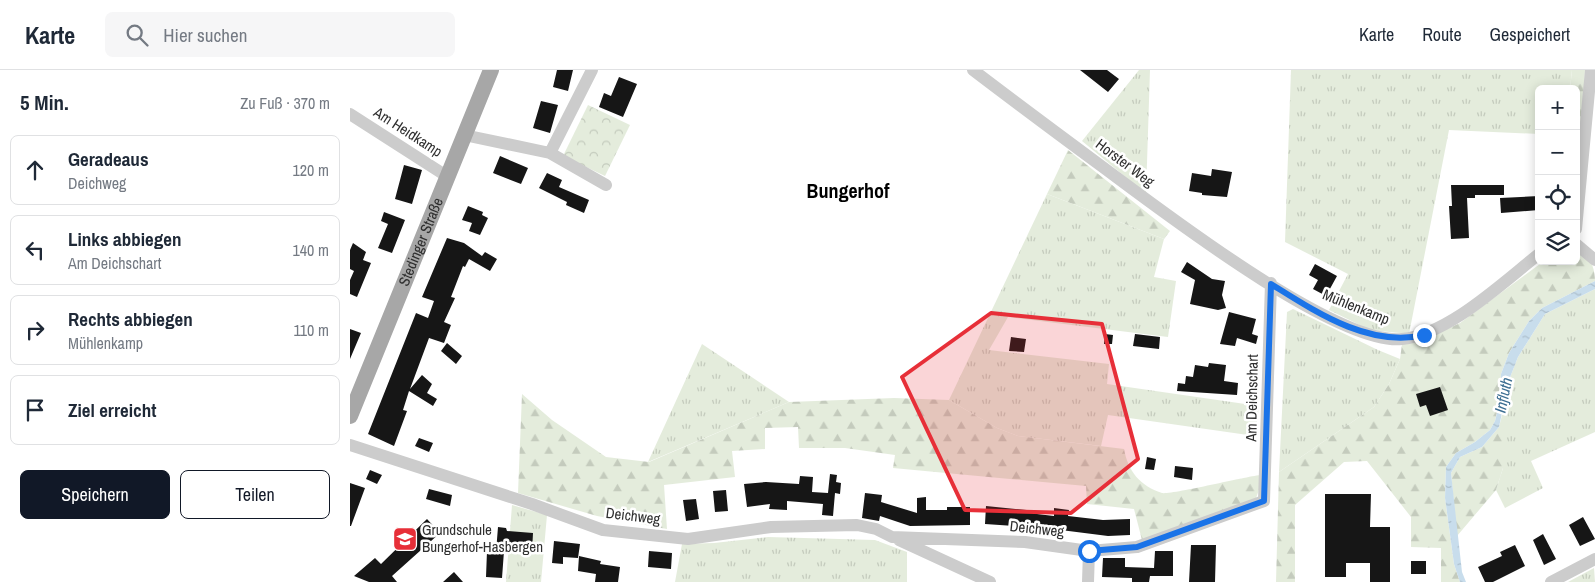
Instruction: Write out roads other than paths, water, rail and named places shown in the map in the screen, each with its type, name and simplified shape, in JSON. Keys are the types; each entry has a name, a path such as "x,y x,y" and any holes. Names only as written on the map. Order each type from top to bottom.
{"main road":[{"name":"Stedinger Straße","path":"350,416 491,70"}],"street":[{"path":"550,153 592,70"},
{"name":"Horster Weg","path":"973,70 1198,237 1266,281"},
{"path":"1577,220 1591,70"},
{"name":"Am Heidkamp","path":"350,114 448,177"},
{"path":"464,135 550,153 606,185"},
{"path":"1580,247 1595,260"},
{"name":"Mühlenkamp","path":"1266,281 1342,323 1381,338 1400,339 1424,335 1445,326 1535,257"},
{"name":"Am Deichschart","path":"1254,506 1264,501 1266,485 1266,281"},
{"name":"Deichweg","path":"350,446 532,504 603,530 688,539 771,527 857,526 876,529 990,582"},
{"name":"Deichweg","path":"892,537 1025,542 1089,551 1137,547 1254,506"},
{"path":"1088,582 1089,551"},
{"path":"1551,582 1595,559"}],"water":[{"name":"Influth","path":"1595,281 1595,289 1545,314 1518,357 1509,380 1499,427 1482,447 1460,457 1451,473 1462,572 1466,582 1460,582 1454,564 1445,498 1446,467 1456,453 1475,442 1490,430 1495,421 1499,405 1501,374 1509,353 1529,321 1542,308"}],"place":[{"name":"Grundschule Bungerhof-Hasbergen","path":"405,539"}],"district":[{"name":"Bungerhof","path":"848,191"}]}
